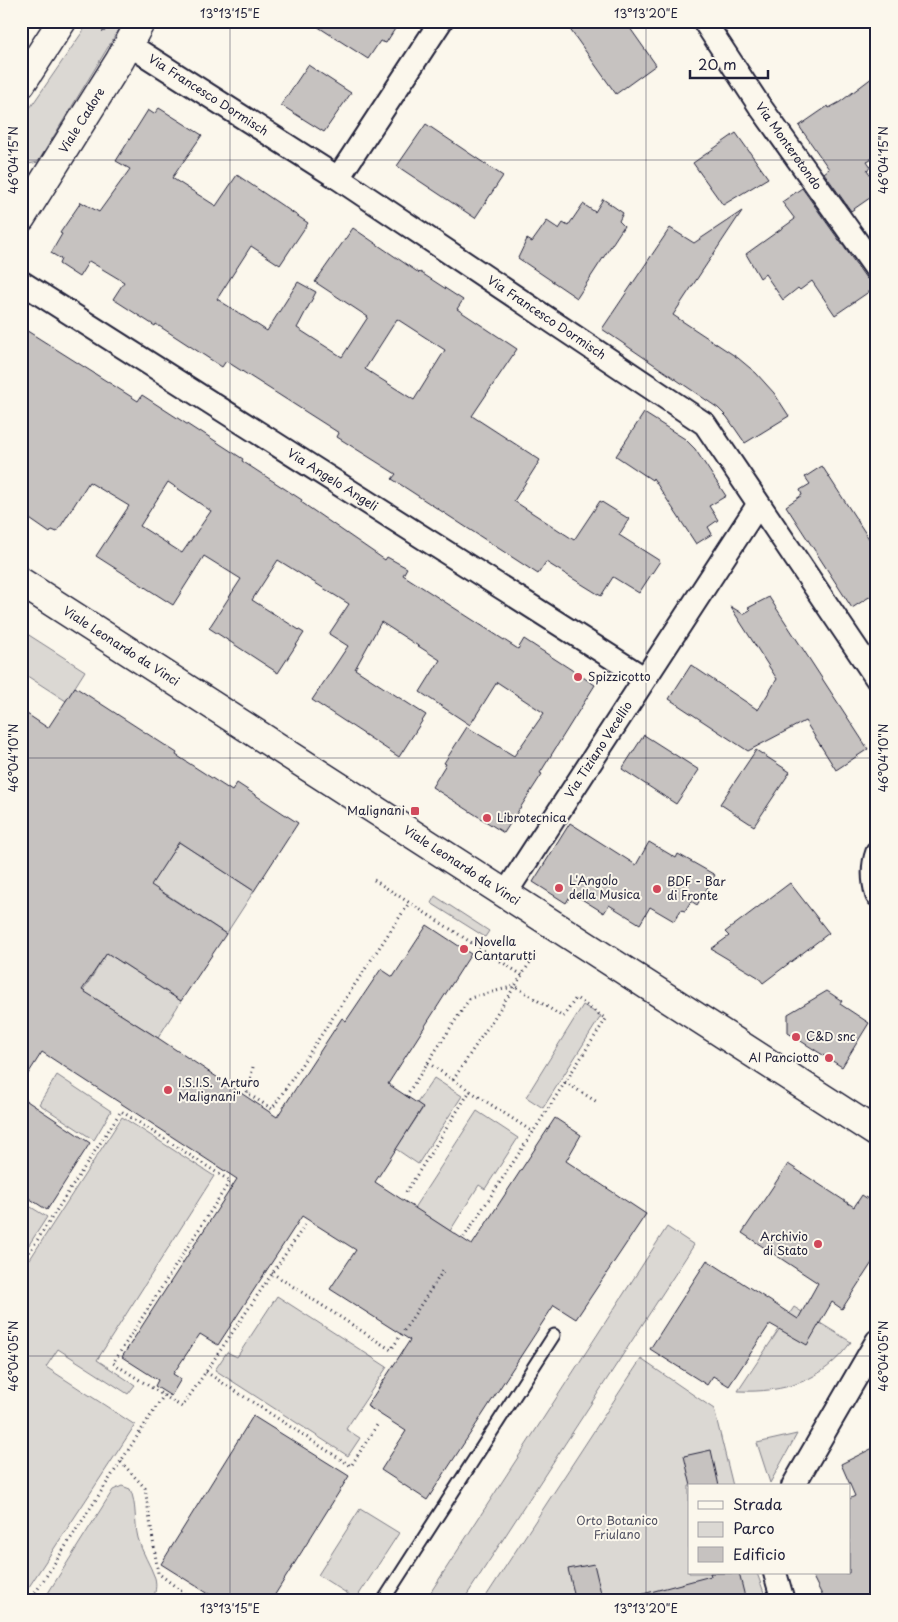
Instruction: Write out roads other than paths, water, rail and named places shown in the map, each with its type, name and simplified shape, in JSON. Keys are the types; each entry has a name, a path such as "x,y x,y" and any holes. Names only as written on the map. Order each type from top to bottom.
{"main road":[{"path":"21,84 62,21"},
{"name":"Viale Cadore","path":"27,196 120,60 134,33"},
{"name":"Viale Leonardo da Vinci","path":"21,582 877,1133"}],"street":[{"path":"338,178 441,21"},
{"name":"Via Monterotondo","path":"704,21 760,106 877,270"},
{"name":"Via Francesco Dormisch","path":"134,33 338,178 705,424 877,679"},
{"name":"Via Angelo Angeli","path":"21,282 644,678"},
{"name":"Via Tiziano Vecellio","path":"505,894 758,505"},
{"path":"877,853 874,860 873,876 877,895"},
{"path":"794,1484 877,1341"},
{"path":"775,1574 782,1601"}],"lane":[{"path":"384,1601 554,1335"}],"place":[{"name":"Spizzicotto","path":"578,677"},
{"name":"Malignani","path":"415,811"},
{"name":"Librotecnica","path":"487,818"},
{"name":"L'Angolo della Musica","path":"559,888"},
{"name":"BDF - Bar di Fronte","path":"657,889"},
{"name":"Novella Cantarutti","path":"464,949"},
{"name":"C&D snc","path":"796,1037"},
{"name":"Al Panciotto","path":"829,1058"},
{"name":"I.S.I.S. \"Arturo Malignani\"","path":"168,1090"},
{"name":"Archivio di Stato","path":"818,1244"}],"park label":[{"name":"Orto Botanico Friulano","path":"617,1528"}]}
